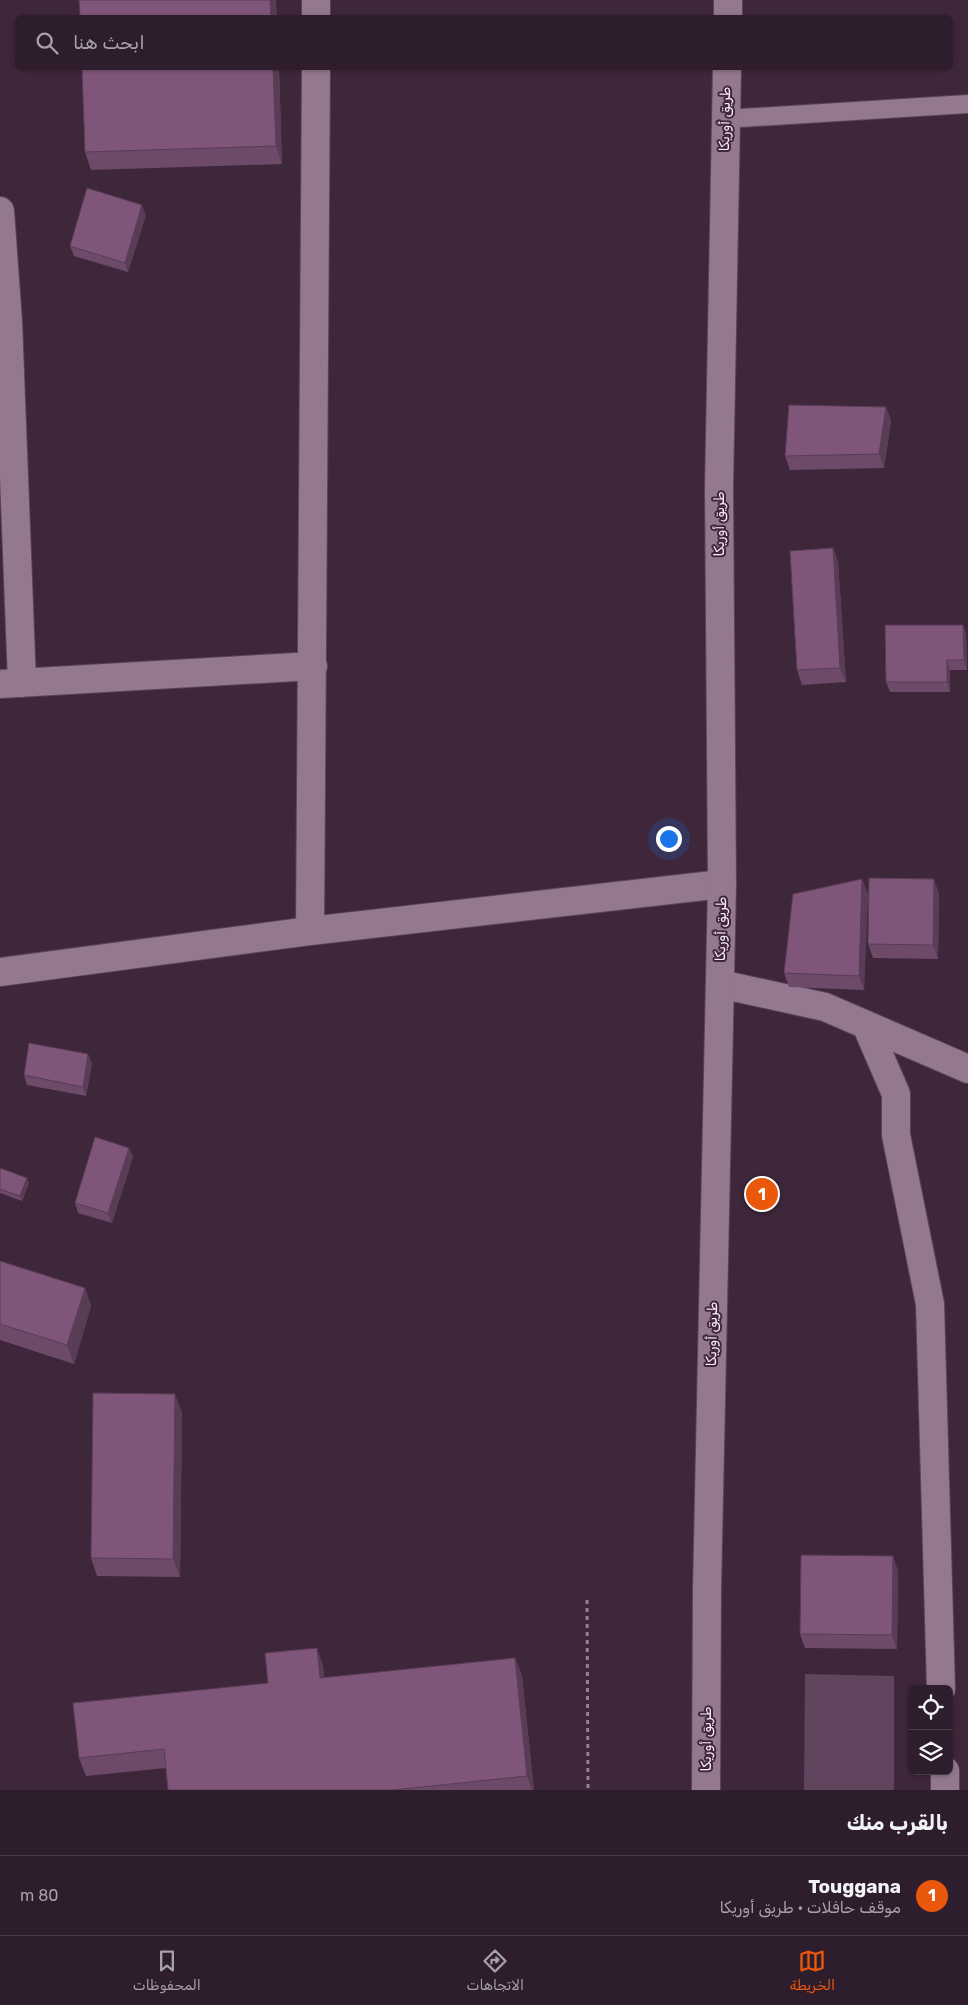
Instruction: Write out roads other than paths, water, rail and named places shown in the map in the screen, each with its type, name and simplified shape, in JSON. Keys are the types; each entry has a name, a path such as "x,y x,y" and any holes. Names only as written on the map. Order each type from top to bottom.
{"street":[{"path":"316,0 316,15"},
{"path":"728,0 728,15"},
{"path":"310,931 316,70"},
{"name":"طريق أوريكا","path":"706,1790 707,1590 722,884 719,488 727,70"},
{"path":"0,211 11,683 313,666"},
{"path":"0,972 310,931 722,884"},
{"path":"720,984 825,1007 867,1027 968,1069"},
{"path":"867,1027 896,1094 896,1135 930,1304 941,1685"},
{"path":"945,1775 945,1790"}],"lane":[{"path":"725,119 968,104"}],"place":[{"name":"Touggana","path":"762,1194"}]}
